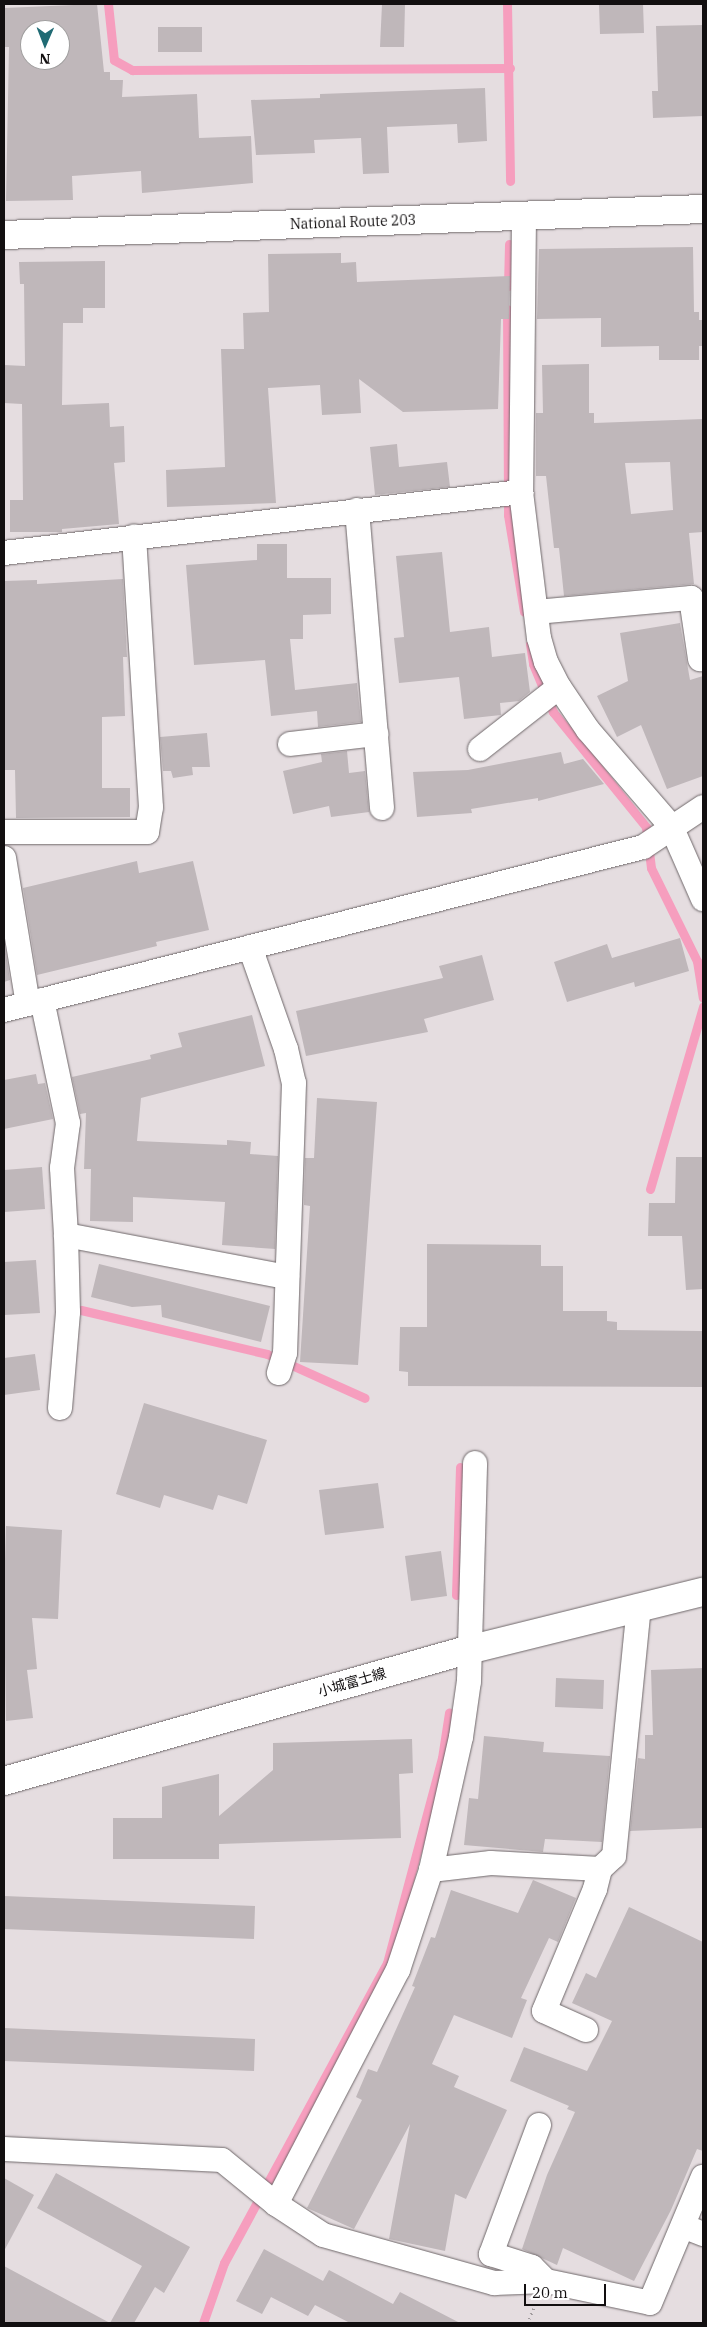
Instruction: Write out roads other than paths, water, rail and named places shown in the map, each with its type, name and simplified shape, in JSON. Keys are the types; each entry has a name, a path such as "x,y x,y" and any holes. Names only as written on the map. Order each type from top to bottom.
{"main road":[{"name":"National Route 203","path":"4,235 703,209"},
{"name":"小城富士線","path":"4,1781 472,1649 639,1606 703,1592"}],"street":[{"path":"524,216 510,493 546,662 559,687 657,836 703,899"},
{"path":"4,553 510,493"},
{"path":"357,510 382,808"},
{"path":"4,832 147,832 151,808 134,537"},
{"path":"536,612 691,598 700,659"},
{"path":"480,749 559,687"},
{"path":"290,744 376,734"},
{"path":"4,1010 250,947 657,836 703,807"},
{"path":"4,858 35,1002 68,1123 62,1168 68,1312 60,1408"},
{"path":"250,947 286,1049 294,1083 282,1363"},
{"path":"66,1235 287,1277"},
{"path":"276,2204 398,1970 431,1870 461,1737 472,1649 474,1463"},
{"path":"586,2030 544,2011 595,1889 600,1869 614,1856 639,1606"},
{"path":"431,1870 491,1862 600,1869"},
{"path":"540,2125 492,2254 532,2267 546,2281"},
{"path":"4,2149 222,2160 276,2204 323,2235 378,2252 494,2283 546,2281 650,2303 693,2230 703,2177"}],"waterway":[{"path":"108,4 114,60 132,70 510,68"},
{"path":"507,4 510,181"},
{"path":"508,286 509,244"},
{"path":"507,309 508,515 524,612"},
{"path":"530,644 533,664 553,712 646,827 651,868 697,961 703,998"},
{"path":"650,1189 703,1007"},
{"path":"81,1310 267,1354 365,1398"},
{"path":"456,1595 460,1467"},
{"path":"203,2323 224,2263 387,1963 442,1758 449,1713"}]}
